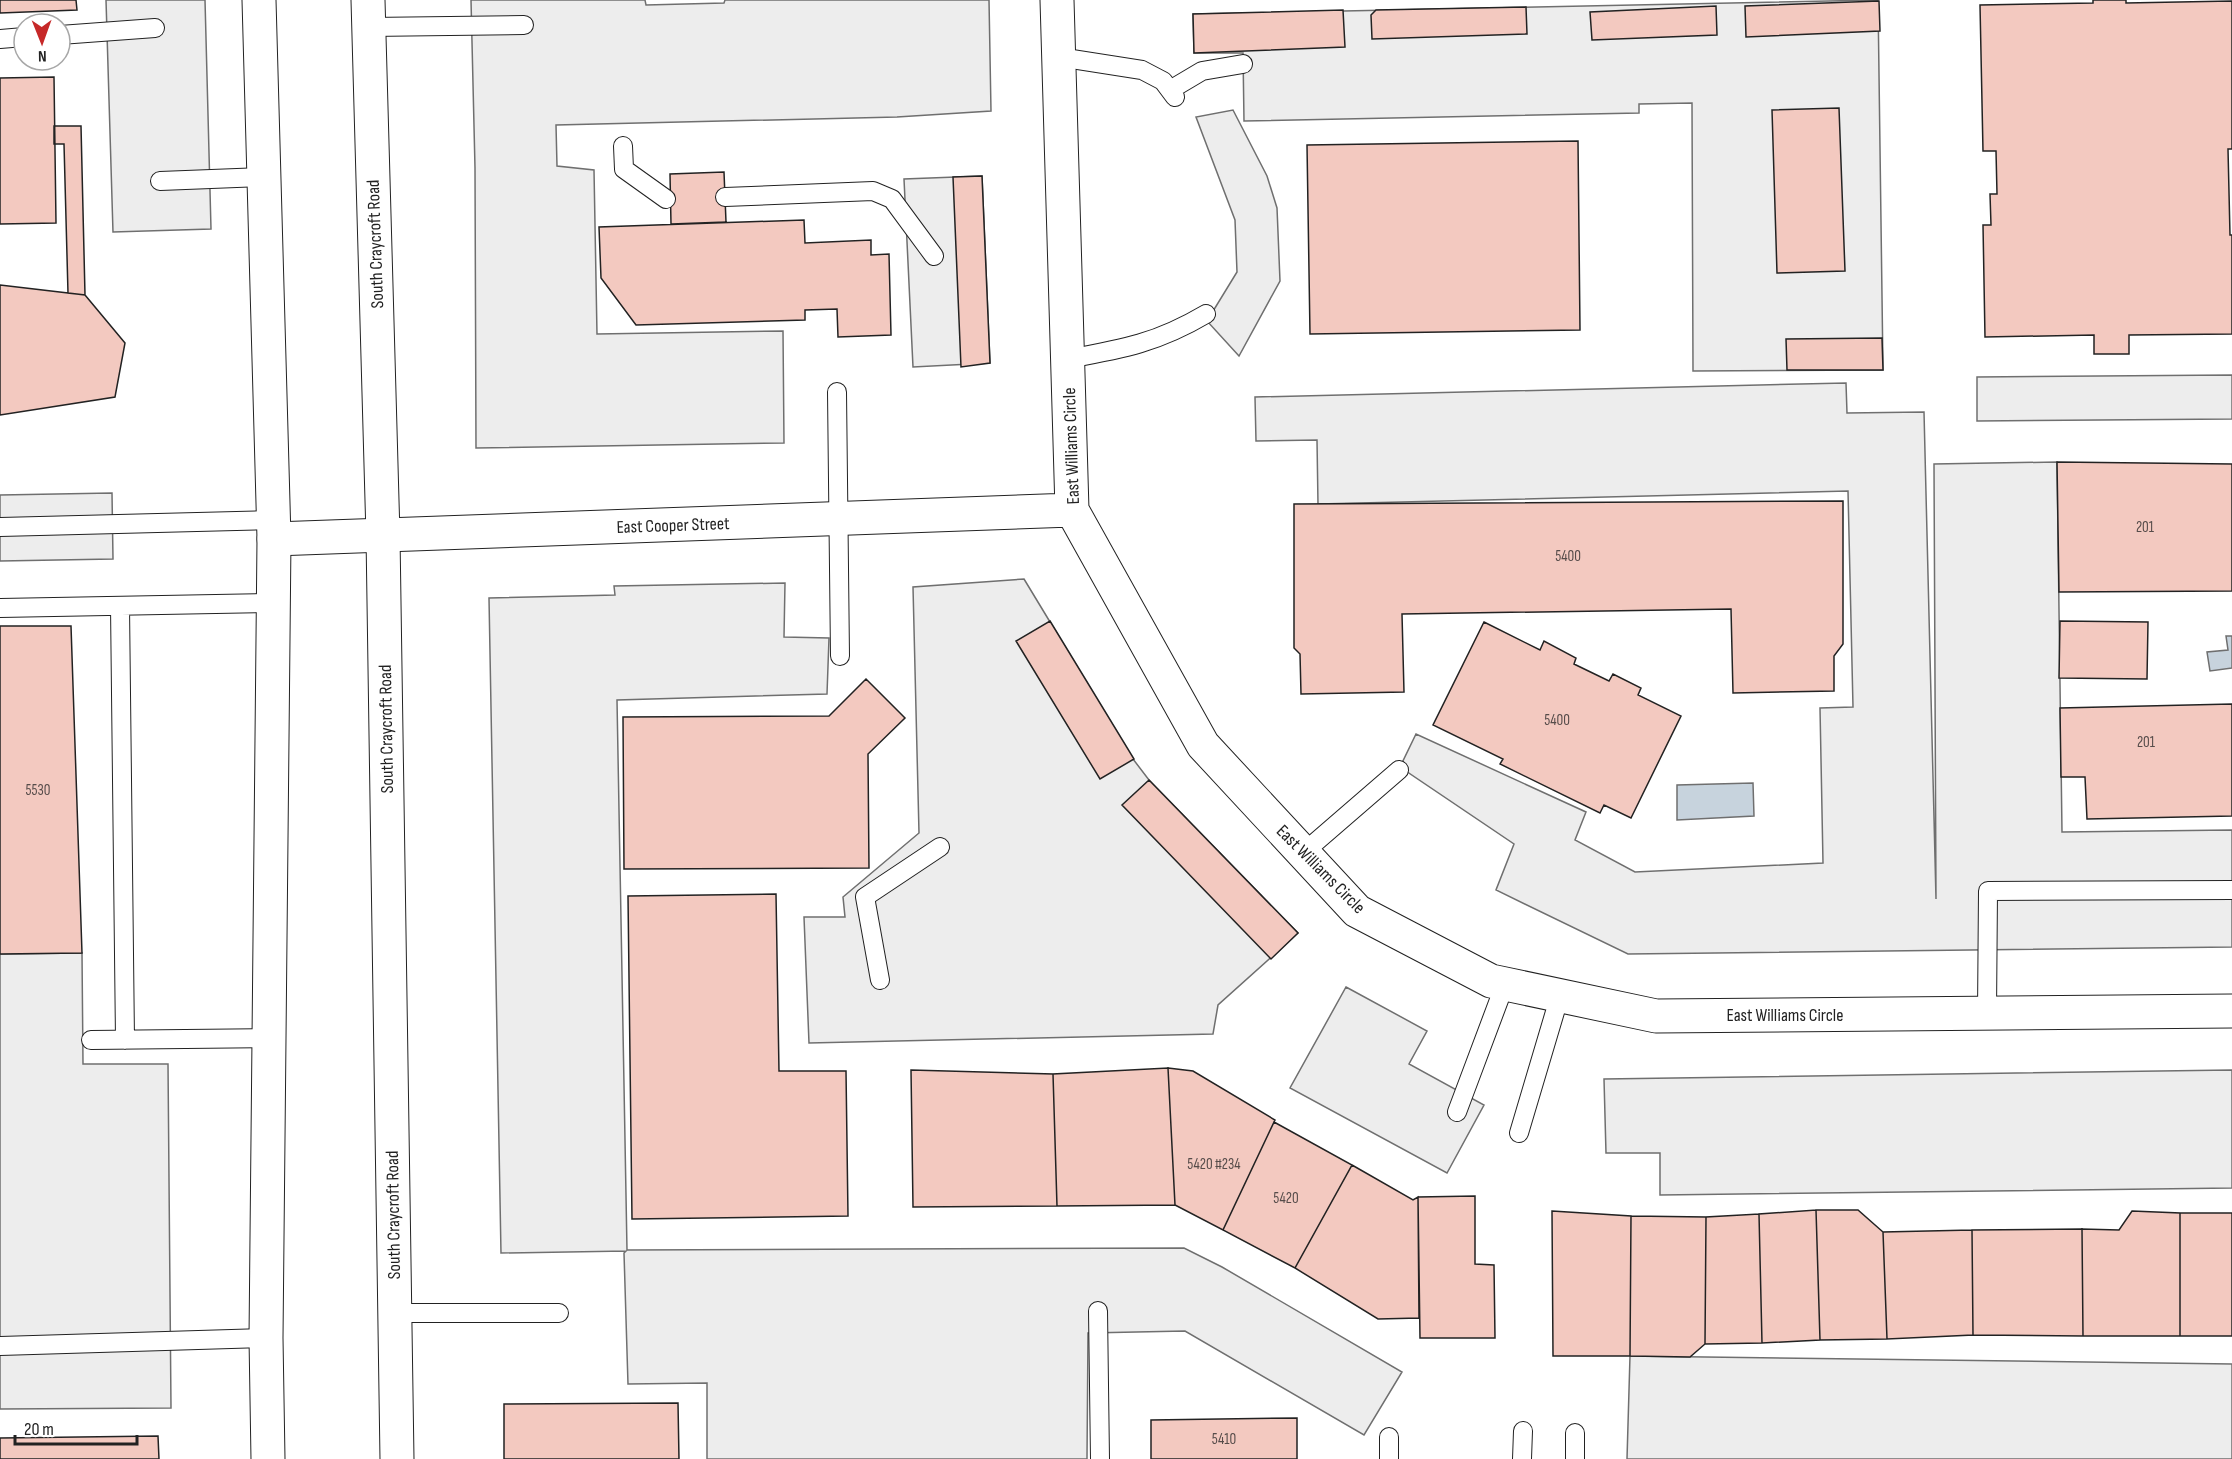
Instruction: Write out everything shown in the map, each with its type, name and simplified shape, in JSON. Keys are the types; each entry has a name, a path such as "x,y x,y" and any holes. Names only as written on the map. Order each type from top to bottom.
{"main road":[{"path":"259,0 274,529 266,1338 268,1459"},
{"name":"East Williams Circle","path":"1058,0 1072,510 1203,745 1357,911 1491,981 1656,1016 2232,1011"},
{"name":"South Craycroft Road","path":"368,14 383,536 397,1459"},
{"name":"East Cooper Street","path":"274,529 383,536 1072,510"}],"lane":[{"path":"368,14 524,25"},
{"path":"72,34 155,28"},
{"path":"1059,57 1142,70 1163,81 1172,93 1183,80 1202,71 1243,64"},
{"path":"623,146 624,169 666,199"},
{"path":"160,181 264,177"},
{"path":"724,197 873,191 892,199 934,256"},
{"path":"1068,359 1119,350 1152,341 1206,314"},
{"path":"837,392 840,656"},
{"path":"0,527 274,529"},
{"path":"0,608 273,603"},
{"path":"120,606 125,1040"},
{"path":"1303,853 1399,770"},
{"path":"880,980 864,897 940,847"},
{"path":"1987,1013 1988,891 2232,890"},
{"path":"1457,1112 1505,984"},
{"path":"1519,1133 1560,995"},
{"path":"91,1040 269,1038"},
{"path":"1098,1311 1100,1459"},
{"path":"395,1313 559,1313"},
{"path":"0,1346 266,1338"},
{"path":"1522,1459 1523,1431"},
{"path":"1575,1433 1575,1459"},
{"path":"1389,1437 1389,1459"}],"shaded area":[{"path":"106,0 205,0 211,229 113,232"},
{"path":"471,0 645,0 646,5 724,3 725,0 989,0 991,111 897,117 556,125 557,166 594,170 597,334 783,331 784,443 476,448 475,168"},
{"path":"1878,0 1883,370 1693,371 1692,103 1639,104 1639,113 1244,121 1243,53 1194,53 1193,14"},
{"path":"1233,110 1267,176 1277,208 1280,281 1239,356 1207,321 1237,272 1235,220 1196,117"},
{"path":"982,176 990,363 913,367 904,179"},
{"path":"2232,375 2232,419 1977,421 1977,377"},
{"path":"1846,383 1847,413 1924,412 1936,899 1934,464 2057,462 2062,832 2232,830 2232,947 1628,954 1496,890 1514,844 1400,767 1416,734 1586,812 1575,840 1635,872 1823,863 1820,708 1853,707 1848,491 1318,504 1317,440 1256,441 1255,397"},
{"path":"112,493 113,559 0,561 0,495"},
{"path":"1024,579 1133,759 1149,780 1298,933 1218,1005 1213,1034 809,1043 804,917 845,917 843,897 919,833 913,587"},
{"path":"785,583 784,637 829,638 827,694 617,700 627,1250 1184,1248 1222,1267 1402,1372 1364,1435 1185,1331 1088,1333 1087,1459 707,1459 707,1383 628,1384 624,1253 626,1251 501,1253 489,598 615,595 614,586"},
{"path":"2226,636 2232,636 2232,668 2210,671 2207,652 2228,650"},
{"path":"1753,783 1754,816 1677,820 1677,785"},
{"path":"82,953 83,1064 168,1064 171,1408 0,1409 0,954"},
{"path":"1346,987 1427,1031 1409,1064 1484,1105 1447,1173 1290,1088"},
{"path":"2232,1070 2232,1188 1660,1195 1660,1153 1606,1153 1604,1079"},
{"path":"1630,1356 2232,1364 2232,1459 1627,1459"}],"building":[{"path":"0,0 76,0 77,10 0,13"},
{"path":"2093,0 2126,0 2126,3 2232,1 2232,149 2228,149 2230,235 2232,235 2232,334 2129,335 2129,354 2094,354 2094,335 1985,337 1983,225 1991,225 1990,194 1997,194 1996,151 1983,151 1980,5 2093,3"},
{"path":"1879,1 1880,31 1746,37 1745,6"},
{"path":"1716,6 1717,35 1592,40 1590,12"},
{"path":"1526,7 1527,34 1372,39 1371,15 1376,10"},
{"path":"1343,10 1345,47 1194,53 1193,14"},
{"path":"54,77 56,223 0,224 0,78"},
{"path":"1839,108 1845,271 1777,273 1772,110"},
{"path":"54,126 81,126 85,295 68,293 64,144 54,144"},
{"path":"1578,141 1580,330 1310,334 1307,145"},
{"path":"724,172 726,222 671,224 670,174"},
{"path":"982,176 990,363 961,367 953,177"},
{"path":"804,220 805,243 871,240 871,255 889,254 891,335 838,337 837,309 805,310 805,320 636,325 601,278 599,227"},
{"path":"0,285 85,295 125,343 115,397 0,415"},
{"path":"1882,338 1883,370 1787,370 1786,339"},
{"path":"2057,462 2232,464 2232,591 2059,592"},
{"path":"1843,501 1843,644 1834,656 1834,691 1733,693 1731,609 1402,614 1404,692 1301,694 1300,654 1294,648 1294,504"},
{"path":"1050,621 1134,759 1100,779 1016,641"},
{"path":"2060,621 2148,622 2147,679 2059,678"},
{"path":"1484,622 1540,650 1544,641 1576,658 1574,664 1609,681 1613,674 1641,688 1638,695 1681,716 1631,818 1604,805 1600,813 1500,764 1503,759 1433,725"},
{"path":"0,626 71,626 82,953 0,954"},
{"path":"866,679 905,718 868,754 869,868 624,869 623,717 829,716"},
{"path":"2232,704 2232,816 2087,819 2085,777 2061,777 2060,708"},
{"path":"1149,780 1298,933 1271,959 1122,805"},
{"path":"776,894 779,1071 846,1071 848,1216 632,1219 628,896"},
{"path":"1168,1068 1175,1205 1057,1206 1053,1074"},
{"path":"1168,1068 1193,1071 1275,1120 1223,1230 1175,1205"},
{"path":"911,1070 1053,1074 1057,1206 913,1207"},
{"path":"1274,1122 1352,1165 1295,1268 1223,1230"},
{"path":"1352,1165 1413,1200 1418,1197 1419,1318 1378,1319 1295,1268"},
{"path":"1475,1196 1475,1264 1494,1265 1495,1338 1420,1338 1418,1197"},
{"path":"1816,1210 1858,1210 1883,1232 1887,1339 1820,1340"},
{"path":"1816,1210 1820,1340 1762,1343 1759,1214"},
{"path":"1552,1211 1631,1216 1630,1356 1553,1356"},
{"path":"2132,1211 2180,1213 2180,1336 2083,1336 2082,1229 2119,1230"},
{"path":"2180,1213 2232,1213 2232,1336 2180,1336"},
{"path":"1759,1214 1762,1343 1705,1344 1706,1217"},
{"path":"1631,1216 1706,1217 1705,1344 1690,1357 1630,1356"},
{"path":"2082,1229 2083,1336 1973,1335 1972,1230"},
{"path":"1972,1230 1973,1335 1887,1339 1883,1232"},
{"path":"678,1403 679,1459 504,1459 504,1404"},
{"path":"1297,1418 1297,1459 1151,1459 1151,1420"},
{"path":"158,1436 159,1459 0,1459 0,1438"}]}
